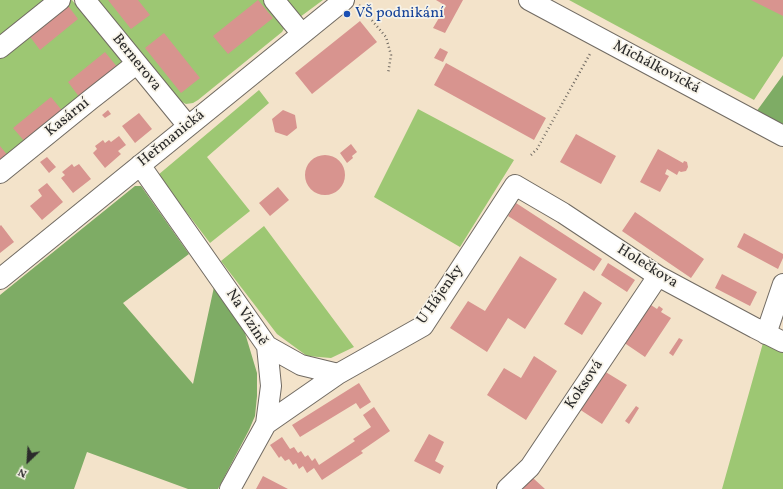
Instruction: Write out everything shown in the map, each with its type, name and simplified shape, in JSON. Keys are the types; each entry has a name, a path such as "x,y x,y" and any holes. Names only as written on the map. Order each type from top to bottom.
{"street":[{"path":"0,48 60,0"},
{"name":"Bernerova","path":"85,0 188,126"},
{"path":"274,0 302,34"},
{"name":"Michálkovická","path":"529,0 783,136"},
{"name":"Heřmanická","path":"0,279 302,34 351,2"},
{"name":"Kasární","path":"0,173 136,64"},
{"name":"Na Vizině","path":"140,165 267,346 271,386 266,424 230,489"},
{"name":"Holečkova","path":"515,185 563,213 658,276 774,338"},
{"name":"U Hájenky","path":"266,424 338,374 423,326 515,185"},
{"name":"Koksová","path":"507,489 530,467 658,276"},
{"path":"774,338 783,284"},
{"path":"267,346 301,365 338,374"}],"path":[{"path":"351,2 386,37 391,55 388,74"},
{"path":"531,155 537,149 593,48"}],"green space":[{"path":"0,0 72,0 122,60 123,65 0,170"},
{"path":"98,0 269,0 285,27 282,32 198,100 193,103 186,104 180,101"},
{"path":"284,0 323,0 300,17"},
{"path":"569,0 783,0 783,56 754,100"},
{"path":"783,75 783,124 756,112"},
{"path":"259,90 269,103 207,157 250,211 210,243 158,175"},
{"path":"418,109 514,160 460,247 374,197"},
{"path":"135,186 141,186 189,254 123,303 193,384 214,287 242,323 257,373 255,416 249,430 218,489 188,489 87,452 74,489 0,489 0,295"},
{"path":"264,226 354,347 331,358 307,356 277,334 221,261"},
{"path":"763,343 783,351 783,489 722,489"}],"building":[{"path":"108,0 138,0 150,15 131,29"},
{"path":"258,0 273,18 228,54 213,36"},
{"path":"436,0 463,0 445,33 433,28 446,6"},
{"path":"751,0 783,0 783,16"},
{"path":"66,3 78,19 40,50 28,34"},
{"path":"360,21 377,42 312,94 295,73"},
{"path":"164,33 200,78 181,93 145,48"},
{"path":"440,48 448,52 443,62 434,58"},
{"path":"105,52 118,68 80,98 68,82"},
{"path":"446,63 546,118 534,140 434,85"},
{"path":"51,97 64,113 26,143 13,128"},
{"path":"108,110 111,114 105,118 102,115"},
{"path":"283,110 295,115 297,128 287,136 275,132 272,119"},
{"path":"139,113 152,129 135,143 122,126"},
{"path":"576,134 616,156 601,184 560,162"},
{"path":"119,136 126,145 118,151 121,154 105,168 93,153 97,149 95,146 103,140 105,143 109,140 111,142"},
{"path":"351,144 357,152 347,163 340,153"},
{"path":"0,146 9,157 0,164"},
{"path":"658,149 683,163 684,161 687,162 688,167 686,171 679,171 677,175 667,169 665,174 669,176 660,192 640,182"},
{"path":"325,155 336,158 342,164 345,175 342,186 336,192 325,195 314,192 308,186 305,175 308,164 314,158"},
{"path":"47,157 56,167 49,173 40,162"},
{"path":"72,164 74,167 79,164 91,179 73,193 61,178 65,175 62,172"},
{"path":"47,183 63,202 42,220 30,206 42,196 38,190"},
{"path":"278,187 289,200 270,216 259,203"},
{"path":"516,203 602,259 594,271 508,216"},
{"path":"635,212 704,259 691,278 622,231"},
{"path":"1,225 14,242 0,253 0,226"},
{"path":"744,233 783,254 783,258 778,269 737,247"},
{"path":"520,256 557,279 525,329 508,318 487,352 450,328 468,301 485,311"},
{"path":"608,263 635,280 627,292 601,275"},
{"path":"722,274 757,292 750,306 715,288"},
{"path":"584,291 602,303 582,335 564,324"},
{"path":"648,303 657,309 659,306 663,309 661,312 671,318 645,357 623,342"},
{"path":"679,338 683,340 673,356 669,353"},
{"path":"534,356 557,371 526,420 487,395 504,368 521,378"},
{"path":"604,371 627,385 602,424 579,409"},
{"path":"359,383 371,402 360,409 356,403 300,437 292,425"},
{"path":"636,406 639,408 629,424 625,421"},
{"path":"374,407 390,431 361,451 363,453 322,480 314,468 307,473 303,466 299,469 296,463 293,465 289,459 285,461 281,456 279,458 270,445 282,437 290,449 294,447 298,453 301,451 305,457 308,455 312,461 315,458 319,465 355,441 353,439 371,427 363,415"},
{"path":"429,434 444,442 435,461 444,466 440,474 414,461"},
{"path":"263,476 288,489 256,489"},
{"path":"533,478 545,489 522,489"}],"place":[{"name":"VŠ podnikání","path":"347,14"}]}
